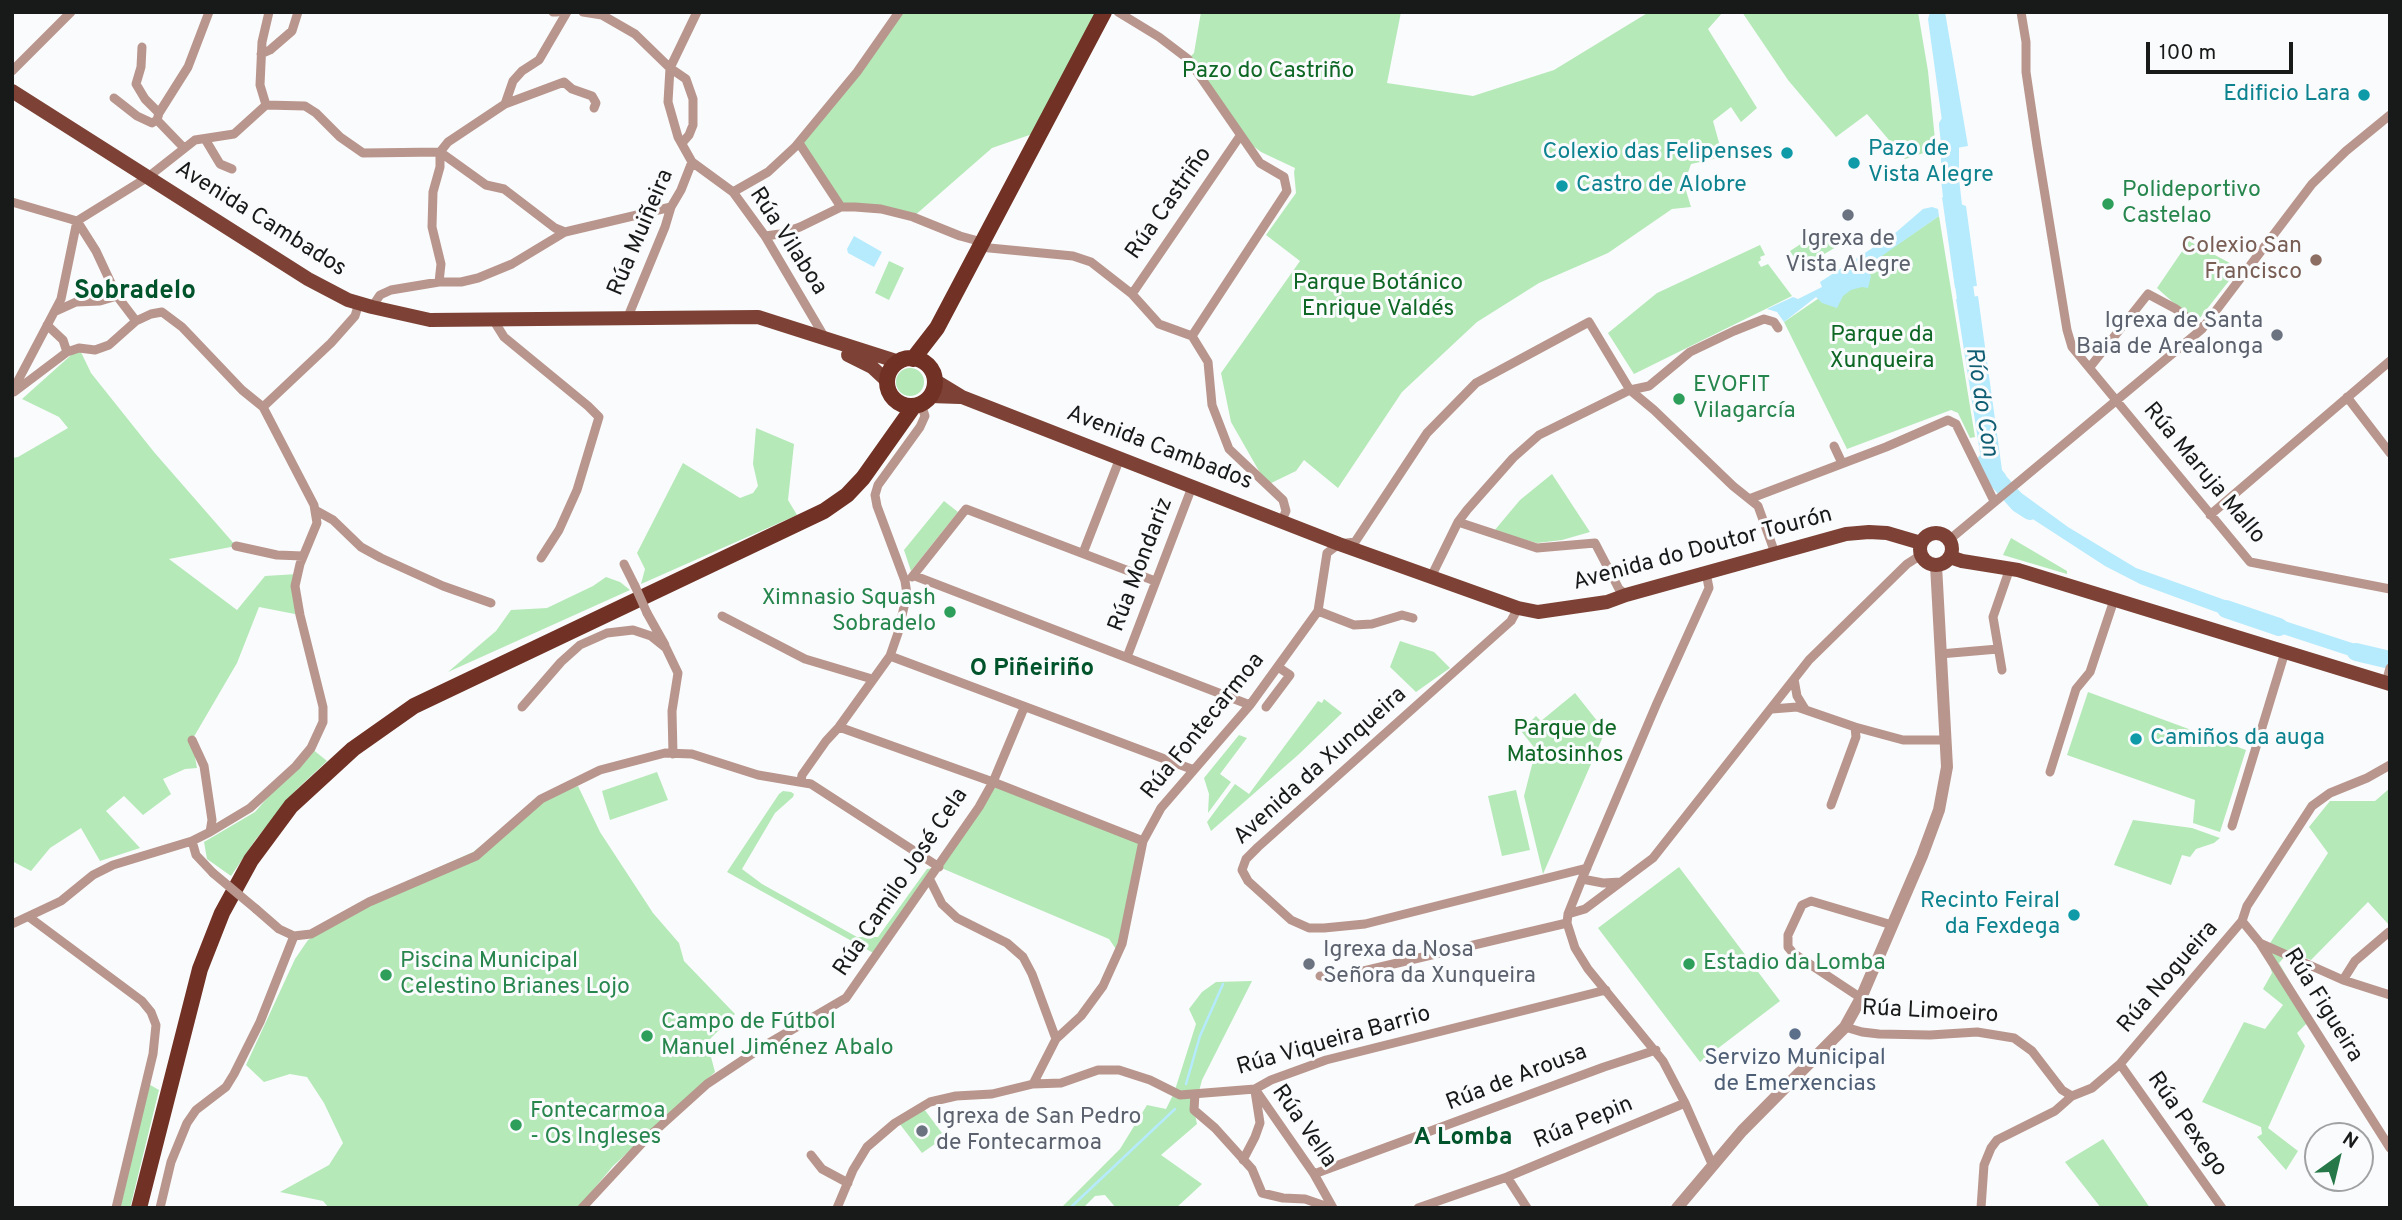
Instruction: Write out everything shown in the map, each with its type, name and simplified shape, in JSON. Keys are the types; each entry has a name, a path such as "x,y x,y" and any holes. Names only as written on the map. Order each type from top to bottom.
{"highway":[{"path":"879,457 891,425 893,398 887,382 891,368 906,360 937,328 1104,12"},
{"path":"139,1208 200,969 222,913 251,860 291,806 353,749 414,706 824,511 847,495 879,457 926,391 937,328"},
{"path":"906,360 922,361 926,391"},
{"path":"893,398 903,405 926,391"}],"main road":[{"name":"Avenida Cambados","path":"12,91 308,279 366,305 430,320 717,317"},
{"path":"717,317 758,317 906,360"},
{"path":"717,317 782,331 836,350 861,360 887,382"},
{"name":"Avenida Cambados","path":"926,391 962,397 1339,544"},
{"name":"Avenida do Doutor Tourón","path":"1339,544 1518,608 1538,612 1607,602 1846,534 1869,531 1887,533 1921,549"},
{"path":"1932,533 1942,534 1949,540 1952,548 1950,557 1944,563 1936,565 1927,562 1921,549 1932,533"},
{"path":"1950,557 2010,568 2388,683"}],"street":[{"path":"12,71 71,12"},
{"path":"114,99 136,116 152,123 188,67 209,12"},
{"path":"266,105 260,85 261,54 269,12"},
{"path":"261,54 270,50 292,31 298,12"},
{"path":"505,104 513,81 539,60 567,12"},
{"path":"583,12 602,15 635,34 670,68 686,79 694,99 693,125 682,144"},
{"path":"670,68 697,12"},
{"path":"733,192 768,172 799,143 847,85 899,12"},
{"path":"1118,12 1188,59 1260,163 1284,177 1287,191 1192,336"},
{"name":"Rúa Maruja Mallo","path":"2021,12 2026,42 2026,72 2037,146 2072,347 2247,560 2254,564 2390,589"},
{"path":"142,47 141,67 135,84 184,148"},
{"name":"Rúa Vilaboa","path":"670,68 668,102 682,144 692,162 733,192 765,236 825,338"},
{"path":"439,282 441,264 432,228 433,192 440,167 440,152 448,142 505,104 564,82 572,89 592,96 596,103 594,108"},
{"path":"12,393 61,299 77,221 148,177 195,140 234,134 266,105 305,106 363,153 440,152 486,185 504,189 555,228 565,232"},
{"path":"1949,540 2202,329 2312,184 2346,151 2390,115"},
{"name":"Rúa Castriño","path":"1132,294 1240,136"},
{"path":"205,139 220,164 232,169"},
{"path":"799,143 841,207"},
{"name":"Rúa Muiñeira","path":"627,319 666,227 671,207 692,162"},
{"path":"12,202 77,221 96,251 117,296 136,321"},
{"path":"263,407 331,343 366,305 380,295 391,290 439,282 461,282 493,273 565,232 671,207"},
{"path":"765,236 800,227 841,207 881,209 913,217 981,245 1073,256 1091,262 1132,294 1159,324 1192,336 1208,362 1212,405 1229,449 1283,500 1286,511 1282,520"},
{"path":"2090,367 2148,294 2176,309 2202,329"},
{"path":"54,312 76,302 100,301 117,296"},
{"path":"12,393 67,352 79,348 95,350 108,345 136,321 151,314 162,313 182,327 242,390 263,407 315,510 317,523 303,556 295,586 323,707 323,722 311,748 296,766 250,808 191,841 113,865 93,876 61,901 12,924"},
{"path":"1431,577 1458,522 1506,466 1539,435 1630,390 1649,386 1690,352 1734,331 1764,319 1774,322 1777,328"},
{"path":"494,321 504,337 599,418 577,490 559,530 541,558"},
{"path":"1339,544 1355,542 1427,433 1476,383 1589,322 1630,390 1758,506 1776,553"},
{"path":"47,325 63,340 67,352"},
{"path":"2210,515 2390,361"},
{"path":"801,781 802,775 890,656 904,614 907,594 905,581 875,495 878,485 920,427 925,416 926,391"},
{"path":"2347,397 2390,453"},
{"path":"1749,499 1948,421 1956,424 1996,499"},
{"path":"1834,446 1842,463"},
{"path":"1083,553 1120,458"},
{"name":"Rúa Mondariz","path":"1127,657 1192,487"},
{"path":"905,581 915,576 966,509 1155,581"},
{"path":"315,510 332,520 361,547 381,558 443,586 491,603"},
{"path":"1458,522 1536,548 1595,543 1619,589 1626,595"},
{"name":"Rúa Fontecarmoa","path":"1033,1084 1056,1040 1081,1016 1102,986 1122,944 1143,841 1161,808 1250,705 1318,611 1327,554 1339,544"},
{"path":"236,546 277,555 303,556"},
{"path":"1320,976 1336,977 1355,973 1568,919 1585,909 1623,882 1660,850 1761,719 1816,653 1921,549"},
{"path":"624,564 678,673 672,711 673,754"},
{"path":"1682,1205 1712,1164 1845,1027 1861,998 1922,856 1939,810 1946,780 1936,565"},
{"path":"2001,670 1993,617 2010,568"},
{"path":"1706,573 1709,588 1657,703 1568,919 1575,948 1656,1050 1685,1103 1712,1164"},
{"path":"915,576 1250,705"},
{"path":"2050,772 2076,689 2090,671 2114,600"},
{"name":"Avenida da Xunqueira","path":"1518,608 1511,621 1258,847 1246,859 1242,870 1248,881 1291,920 1309,928 1324,928 1365,924 1587,868"},
{"path":"1318,611 1354,625 1372,624 1402,615 1413,618"},
{"path":"722,616 805,659 872,679"},
{"path":"522,707 561,662 580,645 607,633 633,630 650,636 666,648"},
{"path":"1940,654 1998,649"},
{"path":"2231,826 2285,652"},
{"path":"890,656 1194,770"},
{"path":"1266,707 1290,675 1278,667"},
{"path":"2388,683 2390,668"},
{"path":"1794,679 1797,696 1806,710"},
{"path":"1771,709 1790,707 1806,710 1903,740 1946,740"},
{"name":"Rúa Camilo José Cela","path":"582,1208 645,1140 707,1084 764,1046 846,998 939,867 993,782 1024,708"},
{"path":"839,727 993,782 1143,841"},
{"path":"1831,805 1856,737 1855,727"},
{"path":"192,740 204,766 212,820 210,832"},
{"path":"191,841 196,855 213,873 279,929 294,936 311,934 369,901 476,856 541,799 600,770 665,753 692,754 758,775 811,784 939,867"},
{"name":"Rúa Nogueira","path":"1981,1208 1984,1165 1991,1148 2006,1134 2055,1111 2072,1096 2092,1088 2120,1064 2242,921 2247,906 2312,807 2330,793 2390,765"},
{"path":"930,880 942,904 957,918 1007,943 1023,957 1056,1040"},
{"path":"1582,880 1623,882"},
{"path":"1861,998 1793,953 1788,947 1788,935 1802,905 1811,901 1892,925"},
{"path":"29,917 142,1001 151,1012 156,1025 153,1054 116,1208"},
{"name":"Rúa Figueira","path":"2242,921 2260,943 2390,1148"},
{"path":"2343,980 2356,961 2389,932"},
{"path":"160,1208 171,1162 187,1123 196,1110 226,1087 234,1074 260,1022 294,936"},
{"path":"2260,943 2343,980 2390,995"},
{"name":"Rúa Viqueira Barrio","path":"1033,1084 1062,1083 1098,1070 1119,1070 1150,1080 1180,1096 1255,1089 1271,1080 1325,1060 1606,990"},
{"name":"Rúa Limoeiro","path":"1845,1027 1879,1034 1938,1035 1977,1032 2014,1038 2032,1051 2062,1090 2072,1096"},
{"name":"Rúa de Arousa","path":"1314,1174 1656,1050"},
{"name":"Rúa Pexego","path":"2120,1064 2222,1208"},
{"path":"837,1208 867,1147 895,1123 929,1102 956,1096 992,1094 1033,1084"},
{"name":"Rúa Vella","path":"1243,1160 1260,1123 1255,1089"},
{"name":"Rúa Vella","path":"1255,1089 1314,1174 1332,1208"},
{"path":"1195,1094 1194,1110 1252,1169 1262,1193 1305,1199 1332,1208"},
{"name":"Rúa Pepin","path":"1418,1208 1441,1204 1685,1103"},
{"path":"811,1155 822,1169 848,1183"},
{"path":"1507,1177 1527,1208"}],"green space":[{"path":"899,12 1097,12 1041,131 992,148 913,217 841,207 799,143"},
{"path":"1201,12 1401,12 1387,83 1473,96 1554,70 1649,12 1723,12 1708,29 1757,108 1741,122 1731,107 1713,121 1723,157 1691,164 1684,184 1691,207 1672,209 1608,253 1539,283 1477,322 1402,392 1338,488 1304,460 1296,471 1267,485 1231,422 1221,373 1300,261 1266,235 1296,193 1295,168 1261,152 1240,136 1188,59 1194,53"},
{"path":"1742,12 1918,12 1928,71 1936,149 1905,159 1867,114 1836,137 1788,80"},
{"name":"Parque da Xunqueira","path":"1939,216 1975,437 1970,438 1958,413 1951,410 1847,449 1784,322"},
{"path":"1822,230 1836,247 1801,268 1790,251"},
{"path":"2189,241 2239,268 2196,323 2157,288"},
{"path":"1760,245 1765,255 1760,257 1758,262 1761,267 1768,264 1792,296 1634,374 1608,333 1657,293"},
{"path":"889,261 904,268 889,300 875,293"},
{"path":"79,348 91,373 154,452 236,546 169,559 237,610 265,576 297,574 300,615 259,607 237,663 192,740 197,768 185,769 163,779 171,794 143,815 124,796 106,811 140,848 100,861 81,828 50,848 31,871 12,861 12,458 68,428 59,417 22,399"},
{"path":"910,368 920,372 924,382 920,392 910,396 900,392 896,382 900,372"},
{"path":"756,428 794,444 788,500 797,515 641,584 645,569 637,553 683,463 740,498 753,493 758,486 753,464"},
{"path":"1552,474 1590,532 1562,540 1537,543 1494,531 1520,500"},
{"path":"944,501 958,512 911,571 904,550"},
{"path":"2011,538 2067,571 2067,574 2003,555"},
{"path":"606,577 620,582 630,590 448,672 496,631 511,610 547,608"},
{"path":"1400,641 1434,652 1450,668 1416,692 1390,667"},
{"path":"2088,692 2246,750 2220,832 2193,823 2195,800 2067,755"},
{"name":"Parque de Matosinhos","path":"1575,693 1598,722 1608,725 1543,874 1524,796 1533,761 1533,746 1521,731 1536,716 1541,721"},
{"path":"1324,699 1342,713 1211,831 1207,822 1235,784 1249,794 1318,701 1322,703"},
{"path":"1239,735 1247,738 1220,774 1231,782 1208,813 1209,794 1204,778"},
{"path":"311,748 327,761 297,789 256,839 231,876 207,859 204,842 255,812"},
{"path":"657,772 668,800 610,820 602,791"},
{"path":"993,782 1143,841 1118,952 1109,939 939,867"},
{"path":"578,786 600,832 653,913 679,943 684,961 735,1014 707,1042 715,1072 613,1166 578,1208 329,1208 323,1201 280,1192 329,1165 343,1143 324,1103 307,1077 290,1074 264,1082 246,1065 295,959 308,940 386,891 473,852 541,799"},
{"path":"2390,788 2390,926 2368,902 2311,960 2289,952 2279,963 2308,1013 2308,1022 2297,1033 2305,1046 2268,1128 2298,1151 2286,1170 2257,1137 2262,1134 2261,1127 2202,1102 2244,1022 2265,1029 2283,1005 2263,989 2272,973 2265,951 2328,853 2309,827 2330,801 2375,801"},
{"path":"1516,790 1530,850 1502,856 1488,796"},
{"path":"783,791 791,792 793,797 775,813 742,869 762,884 857,937 878,937 927,869 939,867 877,955 727,872"},
{"path":"2133,820 2192,828 2220,838 2196,849 2190,857 2182,855 2171,885 2114,865"},
{"name":"Estadio da Lomba","path":"1679,867 1780,1001 1700,1062 1598,928"},
{"path":"1252,981 1202,1080 1194,1110 1197,1124 1161,1155 1202,1184 1176,1208 1116,1208 1105,1195 1095,1196 1083,1208 1061,1208 1120,1149 1147,1105 1166,1109 1174,1093 1196,1024 1189,1009 1202,992 1216,982"},
{"path":"145,1082 159,1090 130,1208 116,1208"},
{"path":"924,1109 942,1133 939,1135 942,1139 922,1153 899,1123"},
{"path":"2103,1139 2150,1208 2101,1208 2065,1162"}],"water":[{"path":"1930,12 1945,12 1968,146 1946,150 1928,19"},
{"path":"1942,197 1966,206 1977,286 1955,288"},
{"path":"1923,209 1938,209 1939,216 1866,267 1871,276 1868,288 1851,290 1843,296 1837,308 1822,303 1816,297 1784,322 1777,312 1767,309 1793,297 1798,299 1822,287 1820,282 1894,234"},
{"path":"854,236 882,252 874,267 848,253 847,249"},
{"path":"1978,296 2002,470 2006,475 1993,487 1982,466 1956,299"},
{"path":"2020,492 2068,527 2136,568 2250,609 2246,623 2140,584 2105,566 2008,503"},
{"path":"2260,613 2380,652 2379,663 2362,660 2255,625"}],"waterway":[{"name":"Río do Con","path":"1948,125 1955,223"},
{"name":"Río do Con","path":"1961,264 1969,320"},
{"name":"Río do Con","path":"1986,462 1995,477 2019,504 2030,511"},
{"name":"Río do Con","path":"2226,609 2279,627"},
{"name":"Río do Con","path":"2356,652 2390,660"},
{"path":"1186,1084 1200,1036 1223,984"},
{"path":"1070,1208 1175,1109"}],"place":[{"name":"Edificio Lara","path":"2364,95"},
{"name":"Colexio das Felipenses","path":"1787,153"},
{"name":"Pazo de Vista Alegre","path":"1854,163"},
{"name":"Castro de Alobre","path":"1562,186"},
{"name":"Polideportivo Castelao","path":"2108,204"},
{"name":"Igrexa de Vista Alegre","path":"1848,215"},
{"name":"Colexio San Francisco","path":"2316,260"},
{"name":"Igrexa de Santa Baia de Arealonga","path":"2277,335"},
{"name":"EVOFIT Vilagarcía","path":"1679,399"},
{"name":"Ximnasio Squash Sobradelo","path":"950,612"},
{"name":"Camiños da auga","path":"2136,739"},
{"name":"Recinto Feiral da Fexdega","path":"2074,915"},
{"name":"Igrexa da Nosa Señora da Xunqueira","path":"1309,964"},
{"name":"Estadio da Lomba","path":"1689,964"},
{"name":"Piscina Municipal Celestino Brianes Lojo","path":"386,975"},
{"name":"Servizo Municipal de Emerxencias","path":"1795,1034"},
{"name":"Campo de Fútbol Manuel Jiménez Abalo","path":"647,1036"},
{"name":"Fontecarmoa - Os Ingleses","path":"516,1125"},
{"name":"Igrexa de San Pedro de Fontecarmoa","path":"922,1131"}],"district":[{"name":"Sobradelo","path":"135,293"},
{"name":"O Piñeiriño","path":"1032,670"},
{"name":"A Lomba","path":"1463,1139"}],"park label":[{"name":"Pazo do Castriño","path":"1268,72"},
{"name":"Parque Botánico Enrique Valdés","path":"1378,297"}]}
